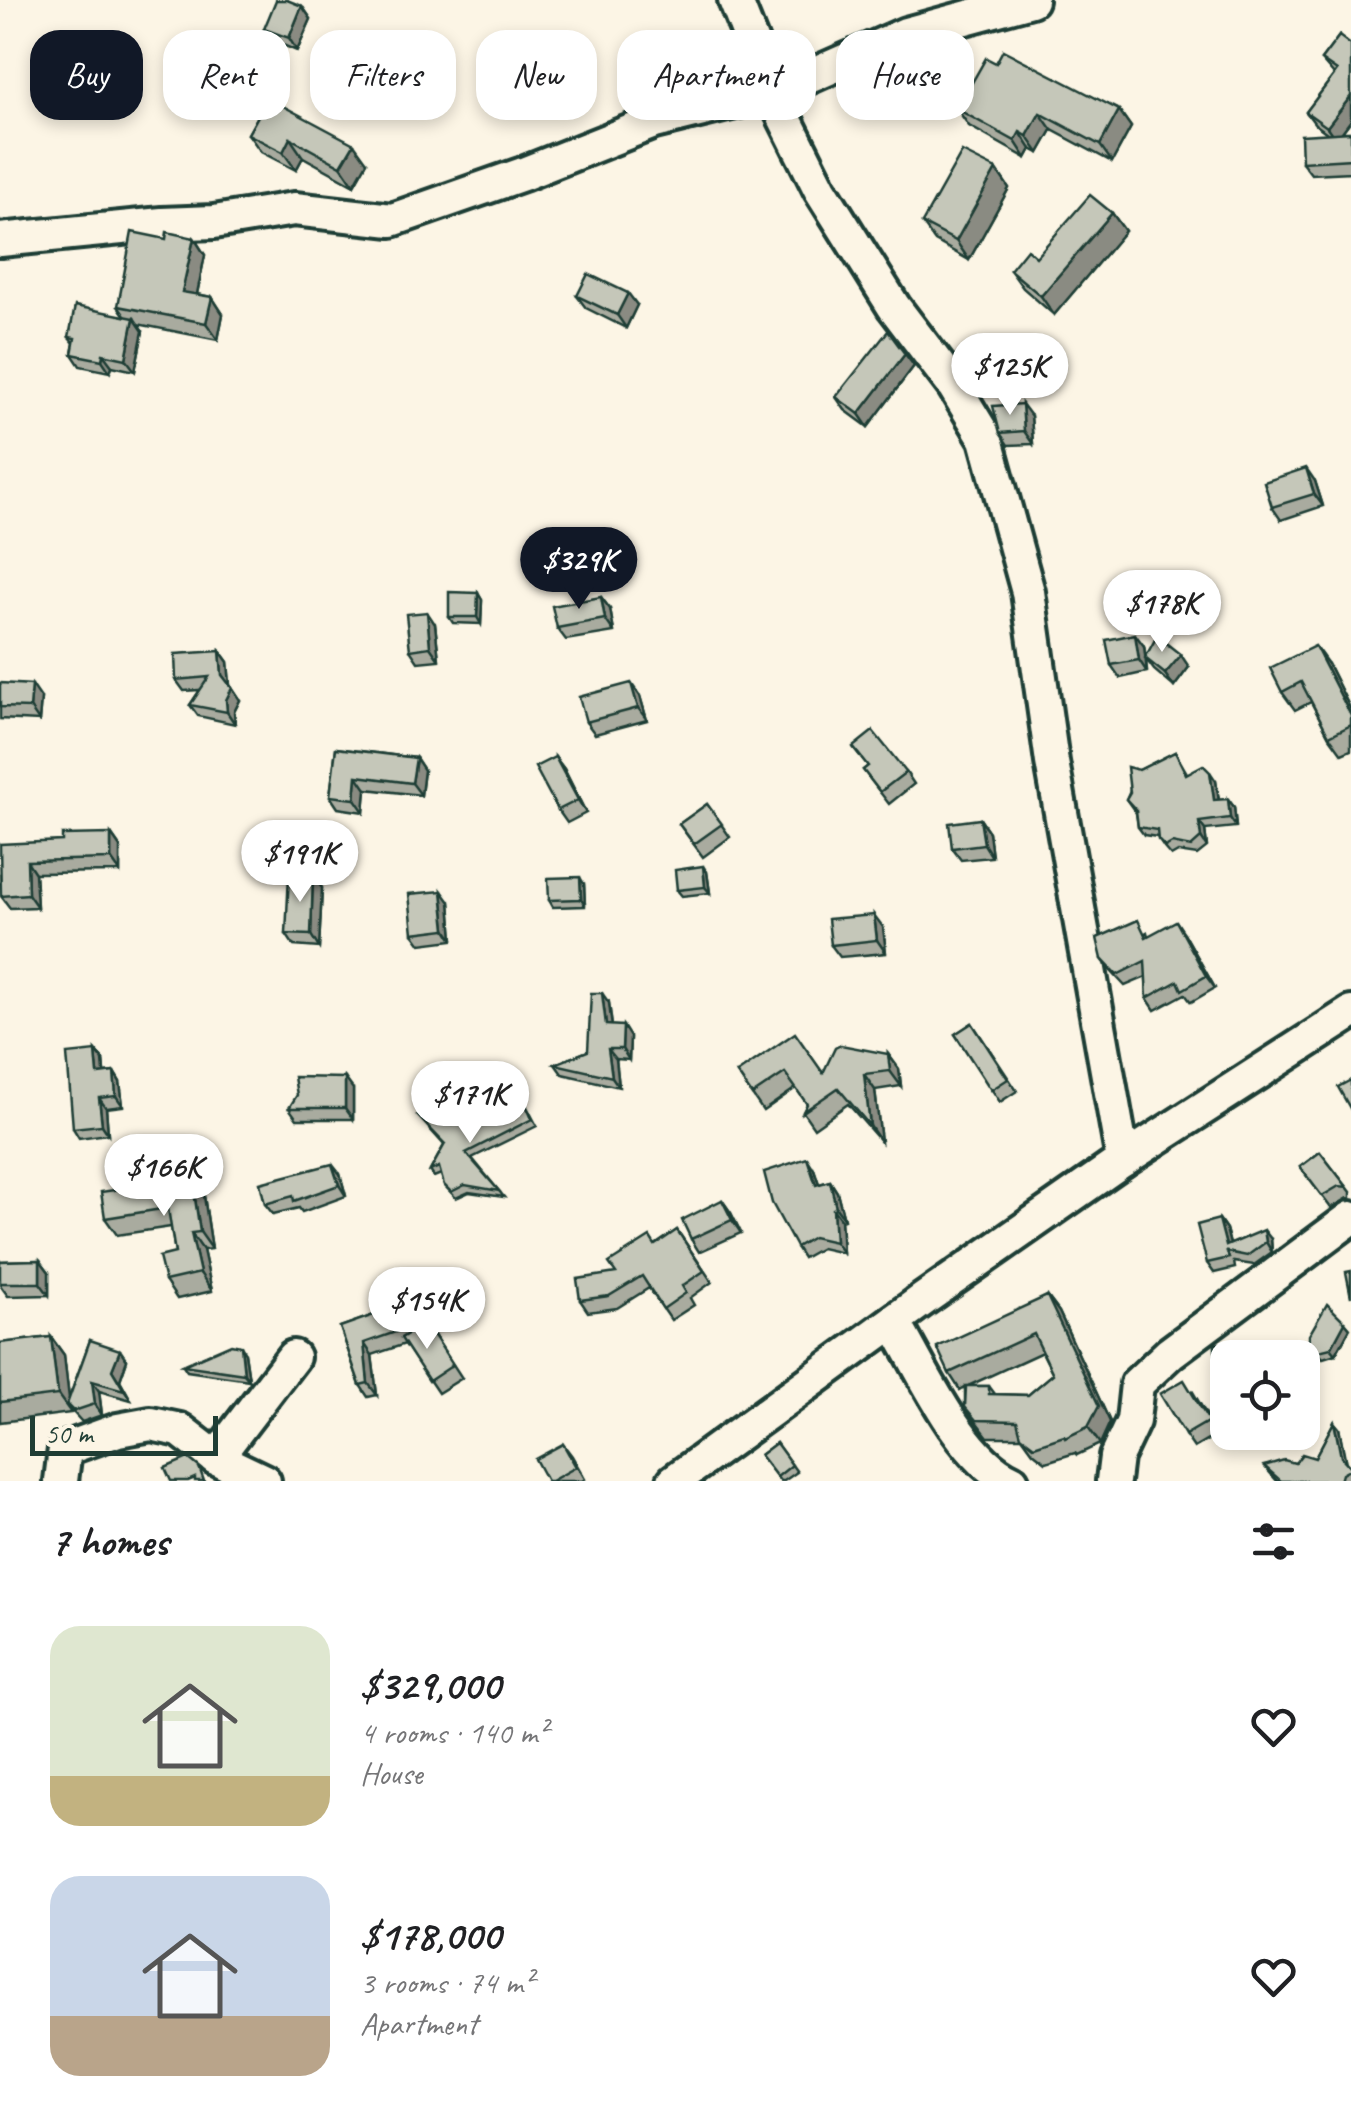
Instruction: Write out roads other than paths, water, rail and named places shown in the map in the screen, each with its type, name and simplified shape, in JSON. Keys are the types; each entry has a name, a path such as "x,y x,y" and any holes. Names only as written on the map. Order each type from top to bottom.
{"street":[{"path":"735,0 747,30"},
{"path":"816,74 906,34 1031,0"},
{"path":"0,240 214,222 294,208 392,220 662,120"},
{"path":"786,120 820,188 894,307 954,386 986,439 1028,592 1052,762 1123,1160"},
{"path":"674,1481 1123,1160 1351,1013"},
{"path":"1112,1481 1116,1457 1132,1421 1137,1384 1170,1352 1351,1218"},
{"path":"894,1324 967,1444 1012,1481"},
{"path":"216,1458 293,1357"},
{"path":"83,1481 63,1465 118,1430 150,1424 180,1430 216,1458 264,1481"}]}
